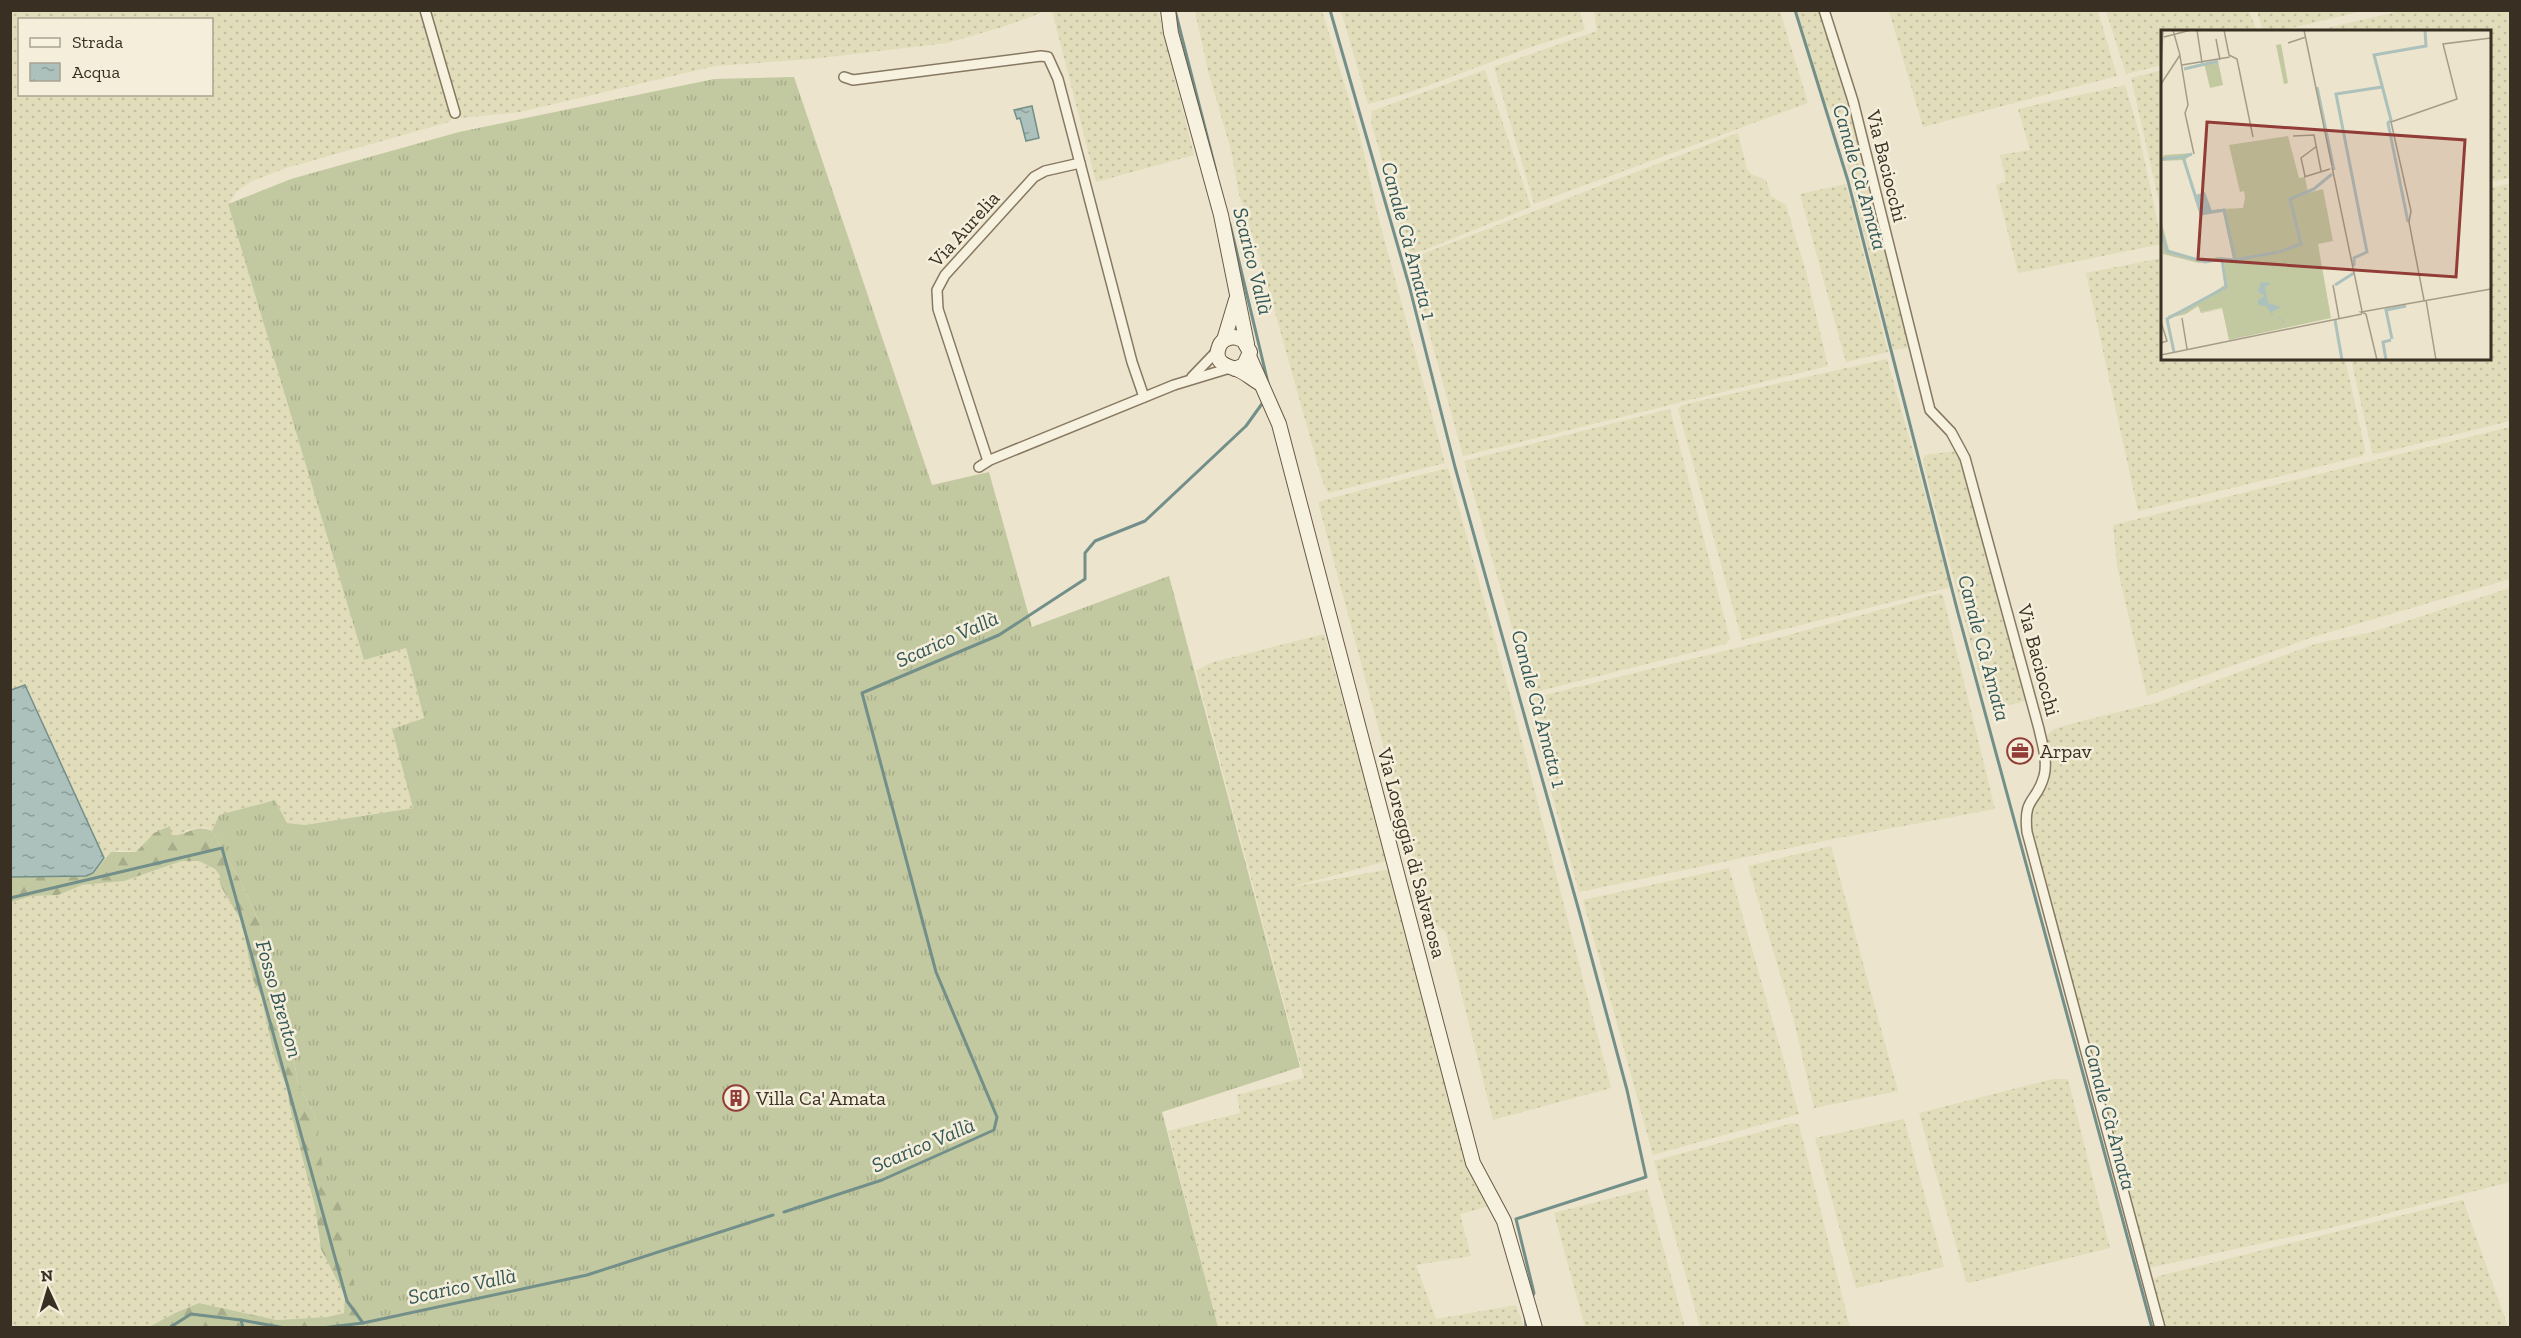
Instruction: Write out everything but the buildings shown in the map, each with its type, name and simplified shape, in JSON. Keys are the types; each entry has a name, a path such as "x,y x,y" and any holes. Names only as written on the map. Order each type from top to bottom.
{"street":[{"path":"425,10 455,113"},
{"name":"Via Loreggia di Salvarosa","path":"1168,10 1172,33 1221,215 1248,350 1279,424 1473,1162 1504,1221 1535,1328"},
{"name":"Via Baciocchi","path":"1824,10 1852,101 1930,410 1950,432 1965,458 2039,729 2045,766 2038,790 2027,805 2027,832 2160,1328"},
{"path":"844,77 853,80 1046,56 1057,75 1132,362 1144,397"},
{"name":"Via Aurelia","path":"988,461 938,309 937,290 948,271 1034,177 1045,171 1080,163"},
{"name":"Via Loreggia di Salvarosa","path":"1221,345 1236,298"},
{"path":"979,467 988,461 1192,378 1233,369 1244,364 1248,350 1239,338 1221,345 1192,378"},
{"path":"1221,345 1219,360 1264,391"}],"shaded area":[{"path":"1040,10 1041,13 1002,27 947,43 812,59 715,66 520,112 461,118 429,11"},
{"path":"2257,10 2363,11 2282,30 2263,30"},
{"path":"2405,10 2510,11 2510,178 2491,182 2491,30 2318,30"},
{"path":"10,11 424,11 453,117 449,122 286,168 252,181 237,191 228,204 364,660 406,648 424,718 392,729 413,808 305,825 287,823 275,800 219,815 212,831 204,827 187,830 180,835 154,833 136,852 119,850 104,858 26,685 11,690"},
{"path":"1052,11 1158,11 1194,155 1096,182"},
{"path":"1195,11 1322,11 1359,132 1378,216 1445,463 1328,493 1322,480 1261,262 1239,194 1231,150 1208,71"},
{"path":"1341,11 1580,11 1585,30 1531,47 1408,93 1368,104"},
{"path":"1594,11 1780,11 1808,103 1534,204 1494,67 1597,31"},
{"path":"1795,11 1819,11 1856,132 1860,150 1856,154 1844,155 1833,112 1824,102"},
{"path":"1889,11 2098,11 2117,76 1923,127"},
{"path":"2106,11 2249,11 2257,30 2161,30 2161,65 2126,74"},
{"path":"1485,70 1531,207 1412,255 1409,253 1371,122 1372,111"},
{"path":"2161,70 2161,211 2131,78"},
{"path":"2125,85 2138,129 2161,244 2018,273 1996,185 2006,181 2000,155 2030,150 2018,109"},
{"path":"1738,133 1747,169 1751,174 1766,180 1771,196 1786,205 1806,272 1828,366 1463,456 1409,259"},
{"path":"1846,160 1860,160 1862,163 1907,348 1893,350"},
{"path":"2510,183 2510,421 2376,454 2372,452 2351,360 2491,360 2491,188"},
{"path":"1846,184 1888,352 1846,362 1800,194"},
{"path":"2161,258 2161,360 2345,360 2365,452 2362,456 2138,511 2086,273"},
{"path":"1887,359 1951,587 1742,640 1678,409 1682,405"},
{"path":"1670,409 1730,639 1726,644 1531,693 1464,461"},
{"path":"2510,427 2510,579 2313,637 2147,696 2117,566 2113,525"},
{"path":"1956,451 1963,465 2026,701 2001,707 1990,706 1983,689 1923,462 1925,455"},
{"path":"1448,468 1510,695 1611,1088 1493,1120 1446,932 1430,920 1319,506 1319,502 1324,500"},
{"path":"2510,588 2510,1182 2326,1229 2149,1268 2032,834 2033,812 2049,781 2051,768 2046,736 2054,729 2067,725 2158,702 2315,644 2372,632"},
{"path":"1942,594 1944,600 1995,809 1833,839 1579,892 1532,723 1530,703 1533,698 1785,636"},
{"path":"1324,634 1387,861 1287,888 1390,869 1490,1206 1460,1214 1471,1256 1416,1265 1436,1319 1516,1305 1524,1327 1218,1327 1168,1131 1240,1113 1237,1095 1304,1078 1196,671 1210,663"},
{"path":"1831,846 1898,1091 1814,1108 1794,1021 1748,866"},
{"path":"182,861 199,861 215,869 220,876 220,885 242,922 253,980 261,996 274,1055 287,1088 291,1113 315,1207 319,1241 345,1296 344,1313 327,1317 277,1320 199,1303 149,1327 11,1328 11,902 32,896 58,895 74,887 141,875"},
{"path":"1729,868 1799,1114 1653,1155 1583,900"},
{"path":"2053,1079 2068,1079 2110,1248 1969,1283 1966,1281 1919,1113"},
{"path":"1904,1119 1944,1267 1856,1288 1815,1138"},
{"path":"1793,1123 1799,1125 1850,1327 1700,1327 1654,1161"},
{"path":"1647,1189 1685,1327 1585,1327 1554,1213"},
{"path":"2463,1200 2508,1327 2164,1327 2152,1280 2159,1276"}],"green space":[{"path":"794,77 932,485 989,472 1032,627 1169,576 1300,1067 1162,1112 1218,1327 352,1327 361,1326 320,1167 315,1115 298,1085 293,1052 265,964 261,927 242,884 212,831 219,815 275,800 287,823 305,825 413,808 392,729 424,718 406,648 364,660 228,204 291,179 459,132 714,79"},
{"path":"170,826 172,835 201,828 212,831 242,884 261,927 265,965 293,1052 298,1085 315,1115 325,1184 329,1191 339,1196 361,1326 149,1327 199,1303 277,1320 327,1317 344,1313 345,1296 321,1249 315,1207 291,1113 287,1088 274,1055 261,996 253,980 242,922 220,885 220,876 215,869 199,861 182,861 124,881 82,885 58,895 32,896 11,902 11,877 93,873 111,852 136,852 154,833"}],"water":[{"path":"1032,106 1039,138 1026,141 1020,118 1017,119 1014,110"},
{"path":"25,685 104,858 93,873 86,876 11,877 11,690"}],"waterway":[{"name":"Scarico Vallà","path":"1175,10 1216,171"},
{"name":"Canale Cà Amata 1","path":"1330,10 1409,285 1455,467 1579,911 1627,1090 1646,1177 1516,1219 1534,1293 1532,1297"},
{"name":"Canale Cà Amata","path":"1795,10 1848,181 1958,613 2152,1328"},
{"name":"Scarico Vallà","path":"1230,224 1269,387"},
{"name":"Scarico Vallà","path":"784,1212 882,1180 994,1130 997,1117 936,972 862,693 999,635 1085,579 1085,553 1095,541 1145,521 1246,426 1264,401"},
{"name":"Fosso Brenton","path":"10,898 222,848 347,1301 363,1323 322,1328"},
{"name":"Scarico Vallà","path":"363,1323 587,1275 773,1215"},
{"path":"169,1328 191,1314 241,1320"},
{"name":"Canale Cà Amata 1","path":"1525,1314 1526,1328"},
{"name":"Fosso Brenton","path":"243,1328 241,1320 285,1328"}],"place":[{"name":"Arpav","path":"2020,751"},
{"name":"Villa Ca' Amata","path":"736,1098"}]}
